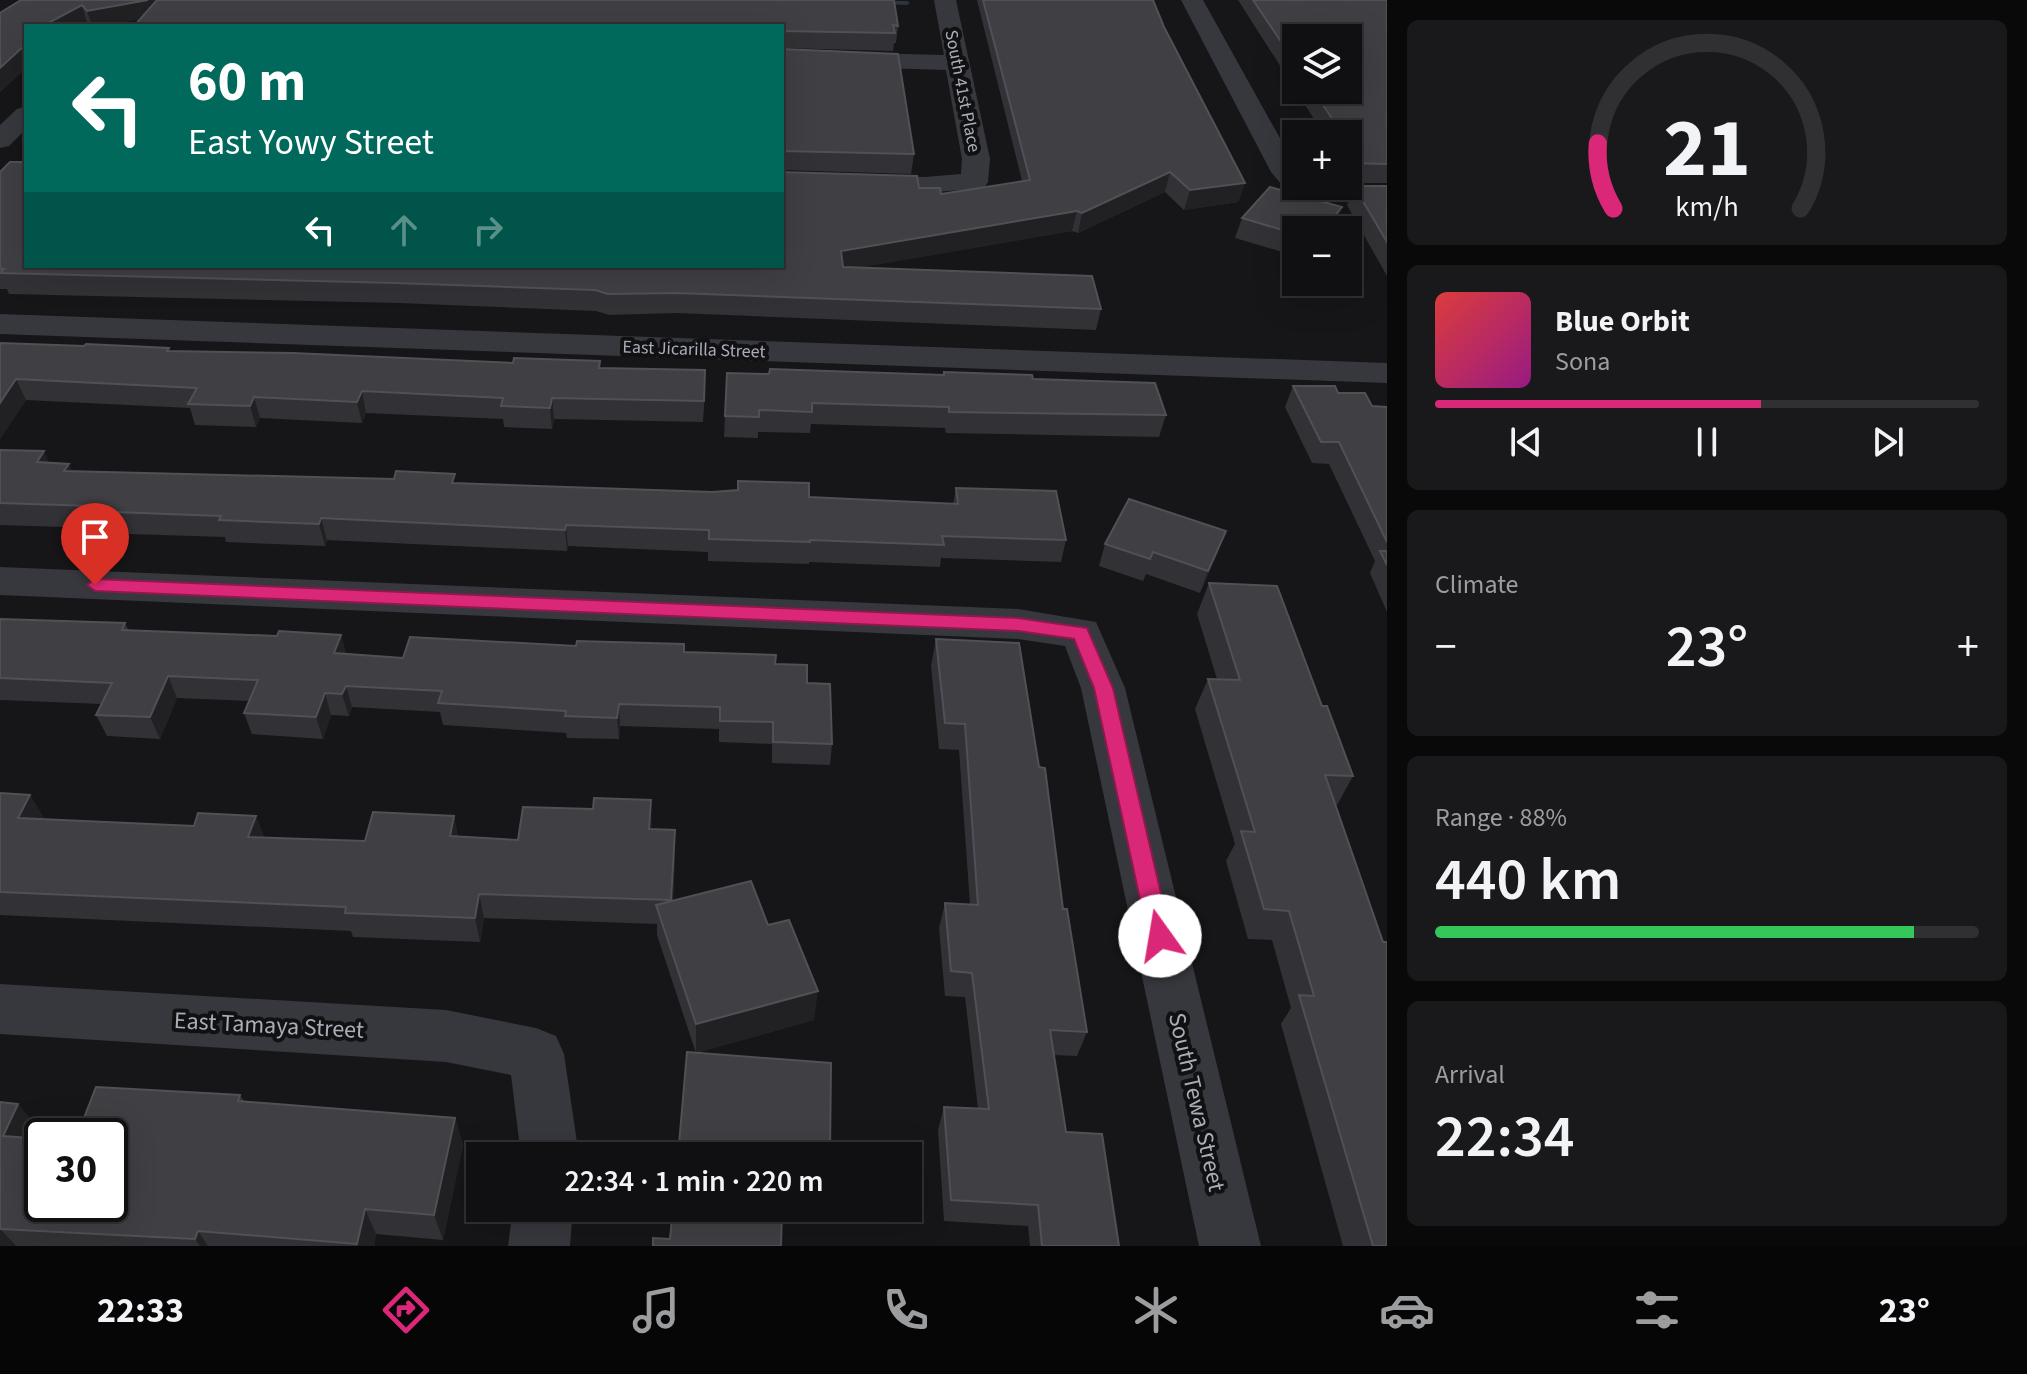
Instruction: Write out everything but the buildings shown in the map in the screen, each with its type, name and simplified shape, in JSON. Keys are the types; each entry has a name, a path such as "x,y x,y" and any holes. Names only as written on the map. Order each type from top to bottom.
{"street":[{"name":"South 41st Place","path":"784,181 925,185 974,182 976,159 945,0"},
{"path":"1192,0 1282,166"},
{"path":"784,58 957,63"},
{"path":"4,152 24,117"},
{"path":"1362,192 1387,194"},
{"name":"East Jicarilla Street","path":"0,324 1387,373"},
{"name":"South Tewa Street","path":"0,581 1002,623 1081,633 1103,688 1230,1246"},
{"name":"East Tamaya Street","path":"0,1009 446,1036 536,1054 548,1142"},
{"path":"539,1246 542,1222"}],"waterway":[{"path":"880,2 907,3"}],"route":[{"path":"95,585 1018,624 1081,633 1103,688 1160,936"}]}
